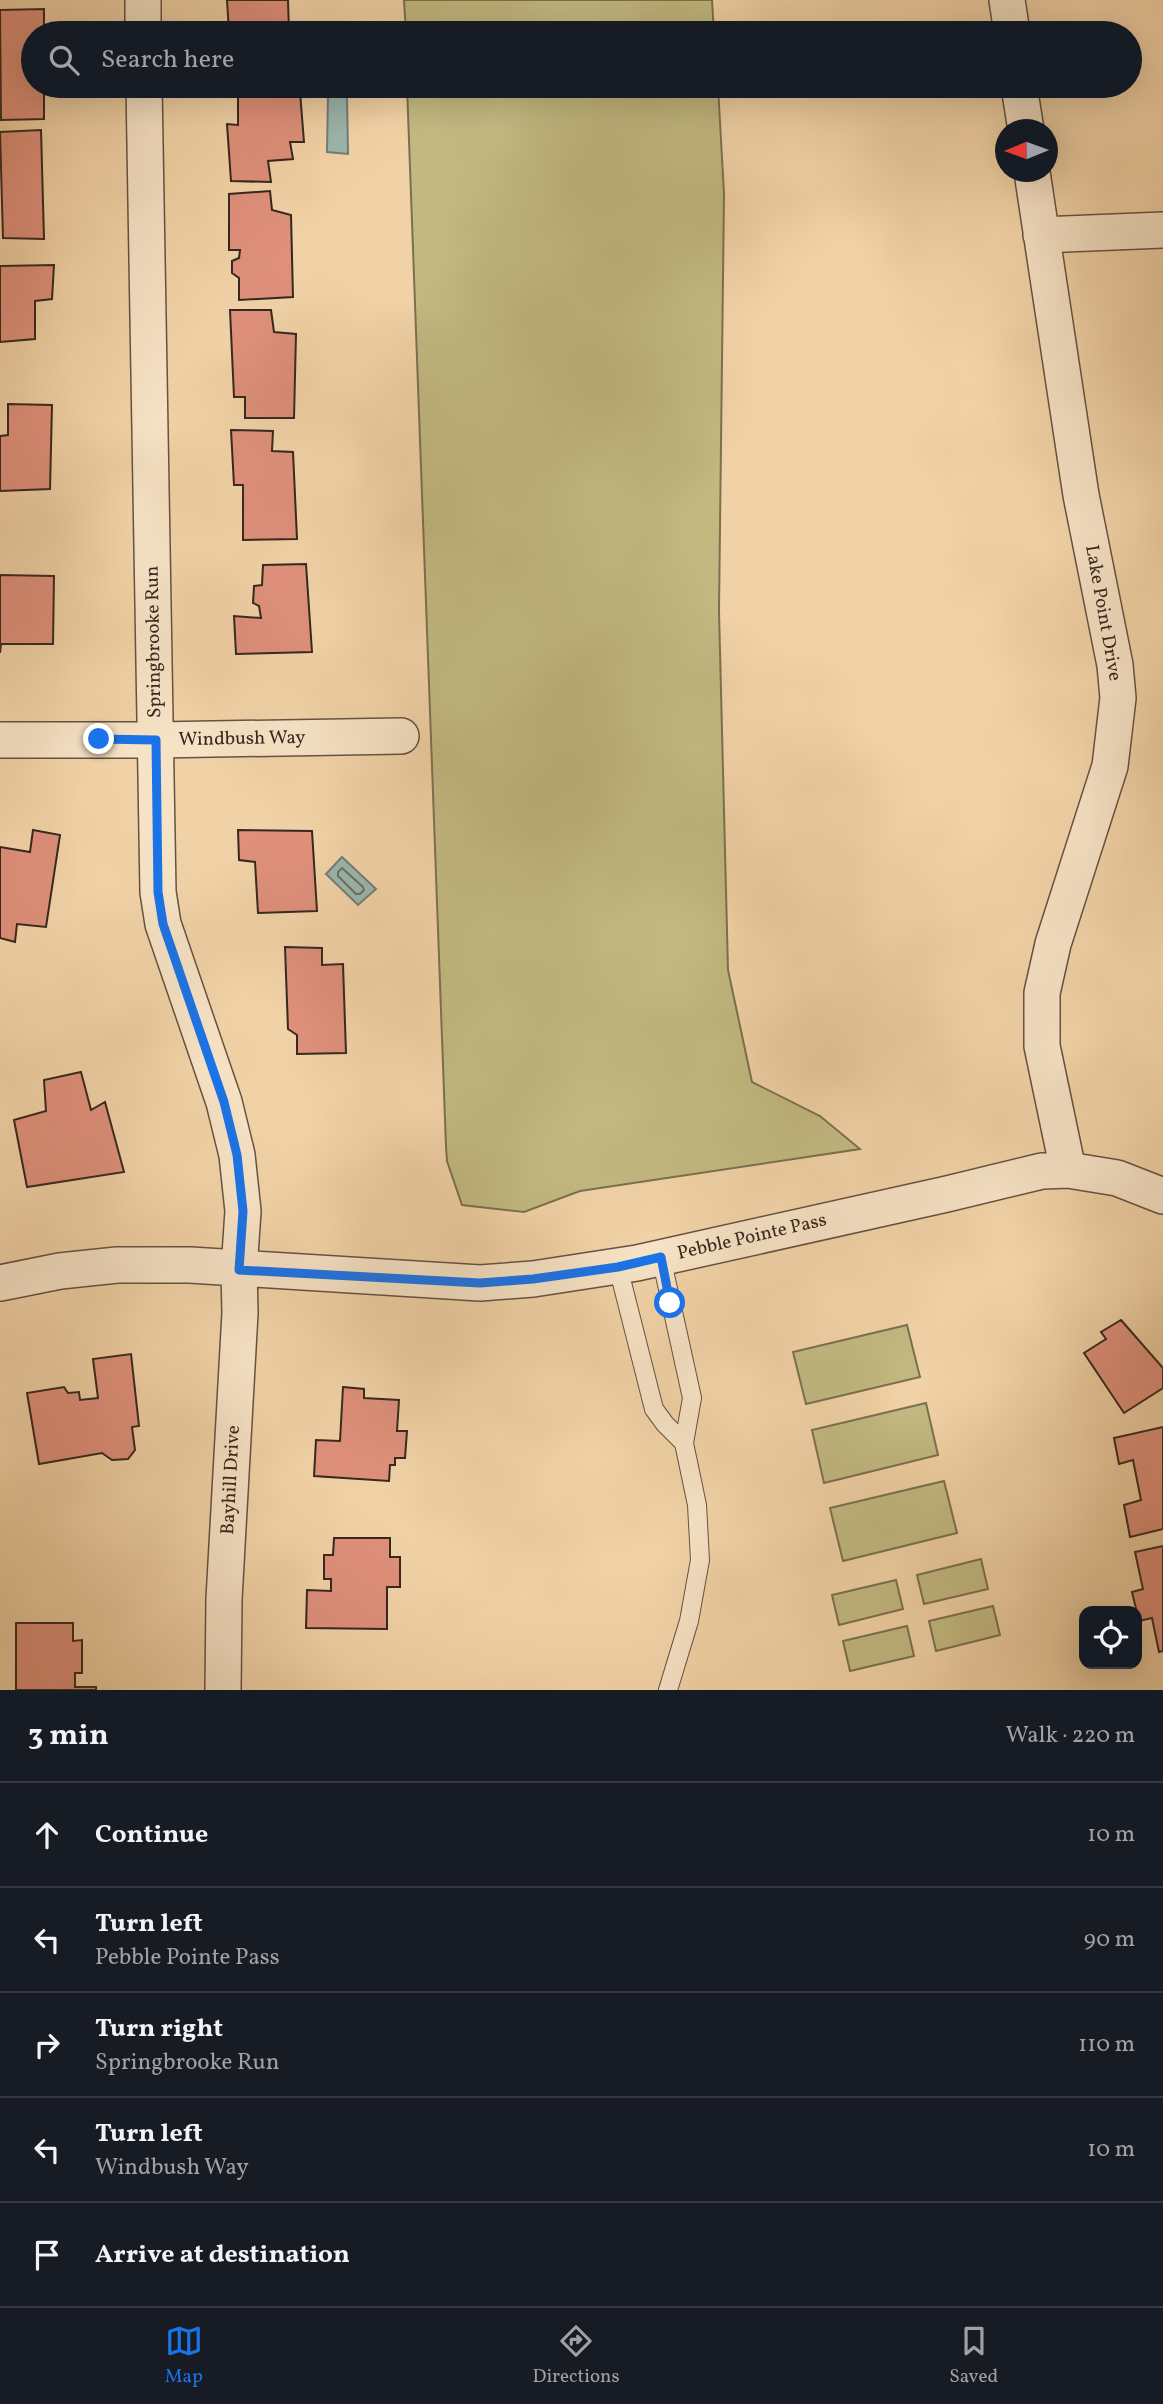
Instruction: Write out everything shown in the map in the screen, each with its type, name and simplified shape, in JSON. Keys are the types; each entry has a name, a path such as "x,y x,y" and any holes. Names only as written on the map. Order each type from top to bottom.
{"street":[{"path":"143,0 143,21"},
{"path":"1007,0 1010,21"},
{"name":"Springbrooke Run","path":"144,98 158,892 163,924 224,1102 237,1155 243,1211 239,1270"},
{"path":"1021,98 1024,119"},
{"name":"Lake Point Drive","path":"1033,182 1081,495 1115,665 1118,698 1110,766 1053,944 1042,993 1042,1046 1069,1170"},
{"path":"1041,235 1163,230"},
{"name":"Windbush Way","path":"0,740 401,736"},
{"name":"Pebble Pointe Pass","path":"0,1283 60,1271 117,1265 190,1265 480,1283 533,1279 618,1267 1042,1171 1069,1170 1126,1181 1163,1196"},
{"name":"Bayhill Drive","path":"223,1690 224,1599 240,1312 239,1270"}],"lane":[{"path":"661,1257 692,1398 684,1443 697,1505 700,1560 689,1622 668,1690"},
{"path":"618,1267 654,1409 684,1443"}],"shaded area":[{"path":"404,0 712,0 713,21 405,21"},
{"path":"407,98 719,98 724,194 719,611 728,970 752,1082 820,1116 860,1149 580,1191 524,1212 462,1205 447,1161"},
{"path":"907,1325 920,1377 806,1404 793,1352"},
{"path":"926,1403 938,1455 824,1483 812,1430"},
{"path":"944,1481 957,1533 843,1561 830,1508"},
{"path":"981,1559 988,1589 924,1604 917,1575"},
{"path":"896,1580 903,1609 839,1625 832,1595"},
{"path":"993,1606 1000,1635 936,1651 929,1621"},
{"path":"907,1626 914,1656 850,1671 843,1641"}],"water":[{"path":"328,98 347,98 348,154 327,152"},
{"path":"342,857 376,889 358,905 326,874"}],"building":[{"path":"227,0 288,0 289,21 228,21"},
{"path":"44,9 44,21 21,21 21,98 44,98 44,119 1,120 0,10"},
{"path":"238,98 300,98 304,142 290,142 293,159 268,161 271,182 231,181 227,124 238,125"},
{"path":"41,130 44,239 3,238 0,132"},
{"path":"270,191 272,210 291,215 293,297 239,300 239,278 232,273 232,261 239,258 240,250 229,250 229,194"},
{"path":"54,265 52,299 35,301 35,339 0,342 0,266"},
{"path":"230,310 271,310 274,332 296,334 294,418 245,418 245,397 234,397"},
{"path":"8,404 52,405 50,489 0,491 0,436 8,435"},
{"path":"231,430 273,431 272,451 293,452 297,539 243,540 243,485 234,485"},
{"path":"306,564 312,652 236,654 234,616 261,618 259,606 253,603 254,586 262,585 263,565"},
{"path":"0,575 54,576 53,644 1,644 0,653"},
{"path":"33,830 60,835 46,927 17,924 15,942 0,938 0,847 30,852"},
{"path":"238,830 312,831 317,911 258,913 255,862 239,860"},
{"path":"285,947 322,948 322,965 343,964 346,1053 297,1054 297,1035 288,1029"},
{"path":"81,1072 91,1110 105,1102 124,1172 27,1187 14,1120 46,1111 44,1080"},
{"path":"1121,1320 1163,1368 1163,1388 1124,1413 1084,1353 1106,1339 1101,1332"},
{"path":"131,1354 139,1426 132,1427 135,1450 128,1459 112,1460 102,1453 39,1464 27,1393 64,1387 68,1393 79,1392 80,1400 98,1398 93,1359"},
{"path":"343,1387 364,1389 364,1398 399,1400 397,1431 407,1431 405,1458 395,1458 395,1465 390,1465 389,1481 314,1476 316,1440 340,1441"},
{"path":"1163,1427 1163,1529 1130,1537 1124,1505 1141,1500 1133,1460 1119,1464 1114,1438"},
{"path":"334,1538 390,1538 390,1557 400,1557 400,1587 387,1587 387,1629 306,1628 307,1590 331,1591 331,1579 324,1579 324,1555 333,1555"},
{"path":"1163,1546 1163,1651 1159,1652 1152,1618 1142,1620 1142,1606 1135,1606 1132,1592 1143,1589 1135,1552"},
{"path":"16,1623 73,1623 73,1641 82,1640 82,1673 75,1673 75,1687 96,1687 96,1690 16,1690"}],"route":[{"path":"99,739 156,740 158,892 163,924 224,1102 237,1155 243,1211 239,1270 480,1283 533,1279 618,1267 661,1257 670,1303"}]}
